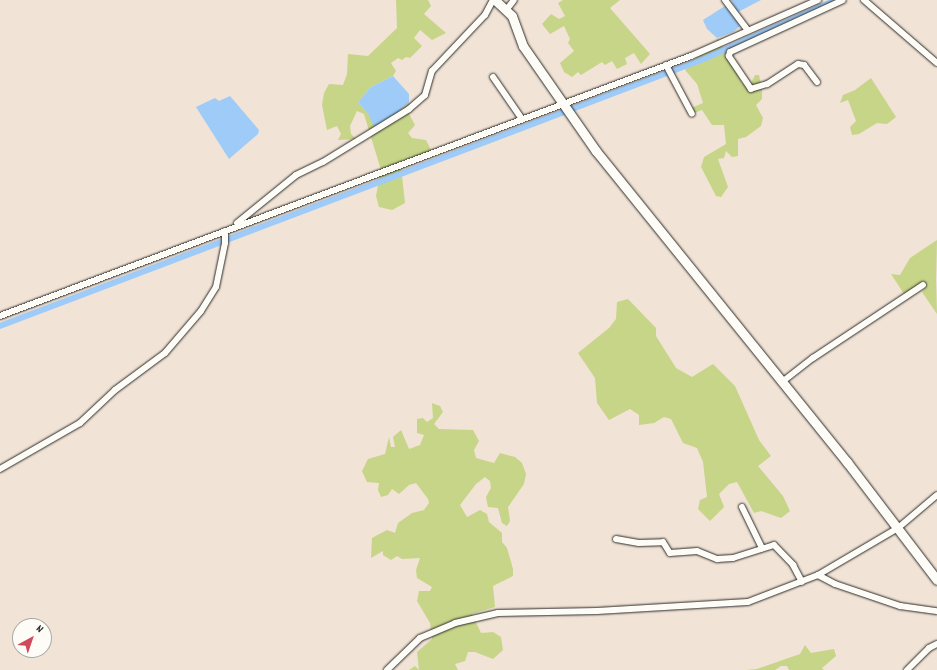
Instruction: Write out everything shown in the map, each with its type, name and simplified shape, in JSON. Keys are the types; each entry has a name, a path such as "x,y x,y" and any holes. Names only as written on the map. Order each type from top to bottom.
{"main road":[{"path":"494,0 506,9 523,46 567,107 596,152 782,382 898,528 937,580"}],"street":[{"path":"0,316 225,233 296,175 323,162 409,109 425,95 432,71 485,15 494,0"},
{"path":"506,9 514,0"},
{"path":"725,0 748,30"},
{"path":"231,227 522,119 567,107 669,70 748,30 818,0"},
{"path":"817,82 804,65 798,64 768,84 751,89 729,56 730,52 843,0"},
{"path":"864,0 937,63"},
{"path":"669,70 692,114"},
{"path":"493,77 522,119"},
{"path":"0,469 22,454 46,444 80,423 115,390 165,353 200,311 216,287 225,243 225,233"},
{"path":"782,382 813,358 923,285"},
{"path":"387,670 420,638 455,623 498,613 597,611 748,602 818,575 898,528 937,495"},
{"path":"742,506 762,548"},
{"path":"616,539 639,543 663,542 670,553 698,551 717,559 734,558 774,545 793,565 802,582"},
{"path":"818,575 835,584 900,606 937,612"},
{"path":"907,670 929,648 937,644"}],"green space":[{"path":"396,0 428,0 431,6 424,14 446,33 432,40 420,30 414,38 422,46 410,58 406,57 402,60 398,58 391,63 396,71 393,76 371,87 358,102 369,115 389,121 409,102 409,114 415,125 408,133 412,138 426,140 432,152 403,160 401,167 405,203 392,210 379,207 376,196 381,170 364,114 357,111 350,126 351,134 356,139 338,140 341,134 337,126 327,130 322,105 324,93 329,84 343,85 347,74 348,54 368,56 397,28"},
{"path":"563,0 620,0 610,8 650,54 641,64 634,53 625,58 627,64 617,69 612,61 605,65 602,62 581,75 578,72 572,77 564,72 560,63 574,51 568,43 570,39 564,26 550,34 542,24 551,14 559,19 565,16 558,3"},
{"path":"717,38 735,66 742,84 751,83 755,75 759,75 762,99 756,105 763,118 761,126 746,137 738,139 738,156 732,157 726,151 724,158 718,159 728,187 721,197 716,196 701,167 704,157 726,144 724,125 712,125 702,110 694,113 691,108 703,103 697,84 685,70 696,58 717,43"},
{"path":"871,78 896,117 887,124 877,123 859,134 852,135 850,127 856,121 848,100 840,103 843,95 855,90"},
{"path":"937,240 937,314 922,292 926,287 923,284 904,294 891,274 900,275 910,258"},
{"path":"628,299 656,328 656,336 676,368 692,377 713,364 735,386 759,440 771,456 758,466 783,496 790,511 781,518 761,511 754,513 737,482 729,484 719,494 724,507 710,521 698,509 700,500 707,497 703,462 697,448 683,443 671,419 664,417 654,423 639,425 639,415 630,409 609,420 597,403 595,378 578,353 609,328 616,319 617,302"},
{"path":"432,403 440,406 443,412 434,424 439,429 473,430 479,441 474,450 476,458 494,463 500,453 515,457 522,463 526,474 524,484 508,507 510,521 507,526 502,523 498,508 488,507 486,497 491,488 490,481 485,477 476,484 460,505 467,517 480,510 487,514 489,522 502,533 502,542 507,548 513,569 513,576 493,586 495,607 472,614 481,633 493,632 501,637 503,650 493,659 475,652 468,652 465,661 455,664 458,670 419,670 417,652 432,639 430,623 417,601 419,591 430,591 432,587 417,578 416,570 420,558 402,559 397,556 391,560 383,555 383,551 371,558 372,538 387,530 395,533 398,523 412,513 424,510 429,503 428,499 416,483 409,485 399,494 392,489 388,495 381,497 378,490 379,483 367,482 362,471 368,459 385,454 389,437 391,447 395,447 393,437 401,430 409,449 420,445 424,435 417,433 417,419 423,418 427,422 433,418"},
{"path":"805,645 811,653 834,649 836,656 822,668 824,670 789,670 787,666 781,666 775,670 746,670 757,669 800,654"},
{"path":"415,666 419,670 409,670"}],"water":[{"path":"731,0 761,0 738,12"},
{"path":"725,6 740,26 733,32 717,38 707,29 703,20"},
{"path":"393,76 409,94 409,102 389,121 374,127 369,115 358,102 371,87"},
{"path":"230,96 259,130 258,134 229,159 196,107 215,98 219,101"}],"waterway":[{"path":"0,326 704,59 836,0"}]}
